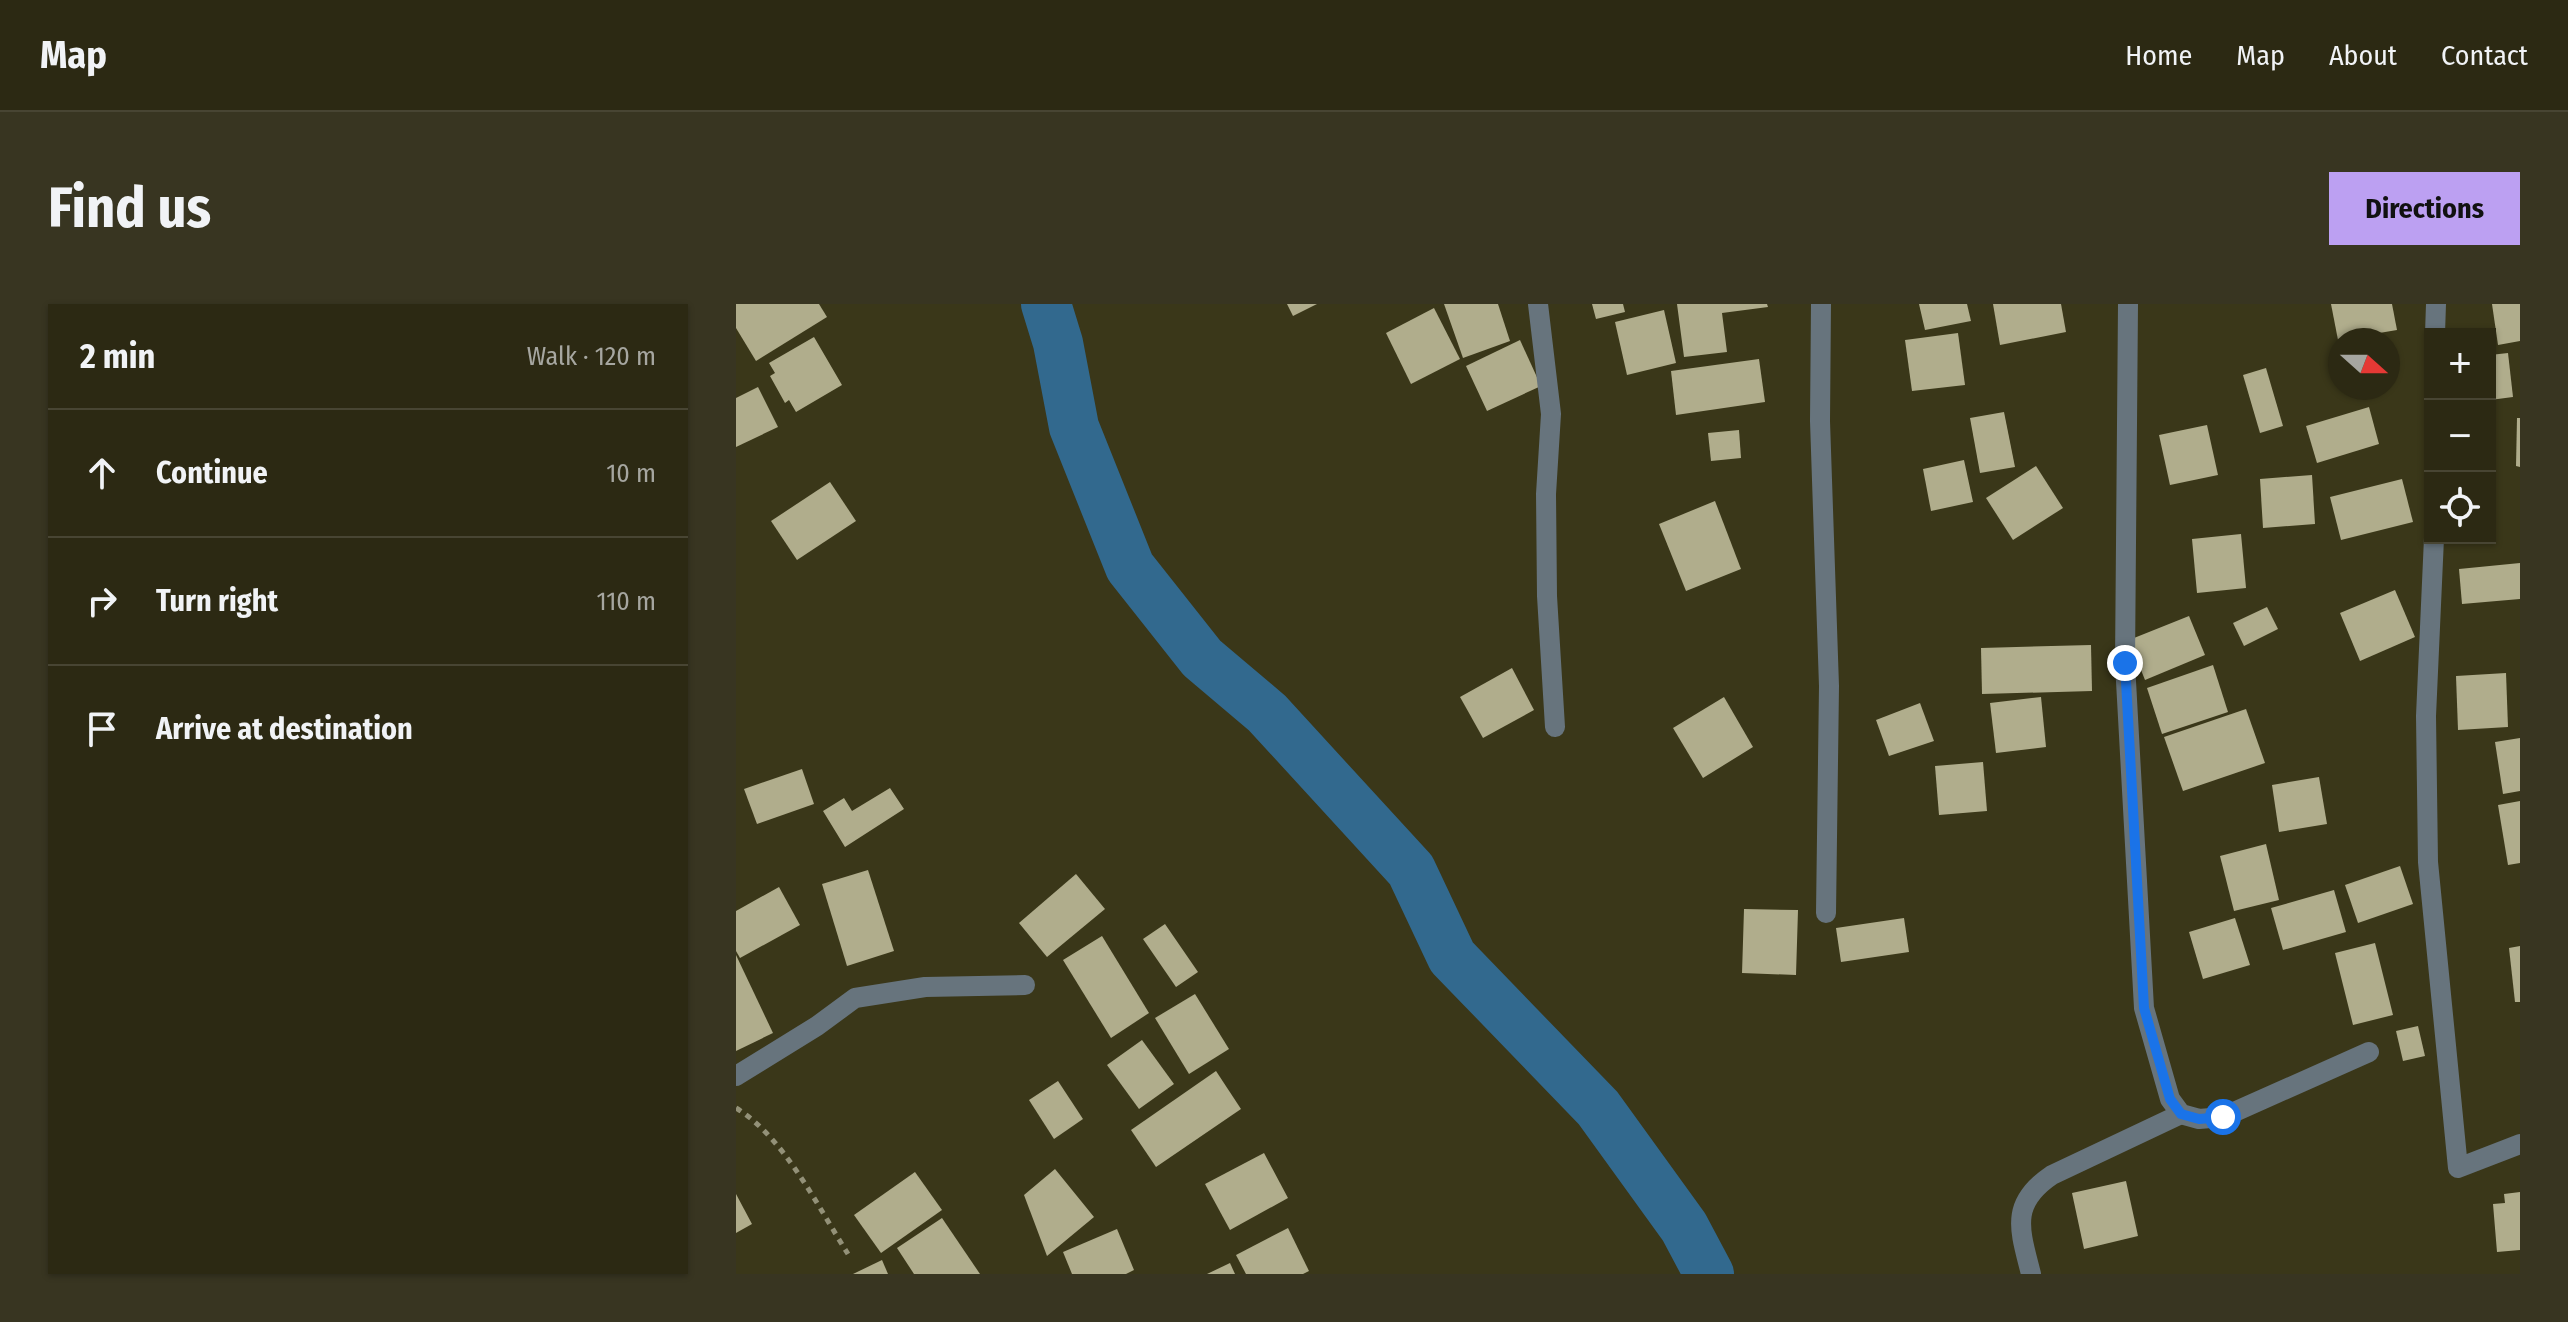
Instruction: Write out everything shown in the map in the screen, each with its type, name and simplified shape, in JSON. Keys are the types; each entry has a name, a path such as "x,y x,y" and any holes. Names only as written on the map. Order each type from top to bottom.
{"street":[{"path":"1538,304 1551,414 1546,494 1547,596 1555,727"},
{"path":"1821,304 1820,421 1829,686 1826,913"},
{"path":"2128,304 2125,663 2144,1008 2170,1099 2181,1114 2199,1119 2223,1117 2369,1052"},
{"path":"2435,328 2436,304"},
{"path":"2434,544 2426,716 2428,862 2458,1168 2520,1144"},
{"path":"736,1076 817,1026 855,998 925,987 1025,985"},
{"path":"2031,1274 2021,1236 2021,1209 2034,1187 2052,1175 2181,1114"}],"path":[{"path":"736,1108 749,1116 779,1150 848,1254"}],"building":[{"path":"736,304 819,304 827,317 756,361 736,328"},
{"path":"1287,304 1317,304 1293,316"},
{"path":"1444,304 1498,304 1510,341 1463,358"},
{"path":"1592,304 1623,304 1625,312 1596,319"},
{"path":"1677,304 1767,304 1768,307 1722,313 1727,352 1684,357"},
{"path":"1919,304 1967,304 1971,321 1925,330"},
{"path":"1993,304 2061,304 2066,332 2000,345"},
{"path":"2331,304 2392,304 2397,328 2336,328"},
{"path":"2492,304 2520,304 2520,341 2498,345"},
{"path":"1434,308 1460,359 1411,384 1386,333"},
{"path":"1664,310 1676,363 1627,375 1615,322"},
{"path":"1958,333 1965,385 1912,391 1905,340"},
{"path":"814,337 842,385 796,412 789,400 785,403 770,376 775,373 769,363"},
{"path":"1520,340 1541,386 1487,411 1466,366"},
{"path":"2508,353 2513,397 2496,399 2496,354"},
{"path":"1759,359 1765,402 1676,415 1671,371"},
{"path":"2266,368 2283,426 2260,433 2243,375"},
{"path":"758,387 778,427 736,447 736,398"},
{"path":"2369,407 2379,444 2317,463 2306,426"},
{"path":"2004,412 2015,467 1980,473 1970,418"},
{"path":"2517,418 2520,418 2520,467 2516,466"},
{"path":"2207,425 2218,475 2170,485 2159,435"},
{"path":"1739,430 1741,458 1711,461 1708,433"},
{"path":"1964,460 1973,502 1931,511 1923,469"},
{"path":"2036,466 2063,508 2013,540 1986,498"},
{"path":"2312,475 2315,524 2263,528 2260,479"},
{"path":"2402,479 2413,522 2341,540 2330,497"},
{"path":"830,482 856,521 797,560 771,521"},
{"path":"1715,501 1741,569 1686,591 1659,524"},
{"path":"2241,534 2246,588 2197,593 2192,539"},
{"path":"2520,563 2520,599 2462,604 2459,569"},
{"path":"2395,590 2415,637 2360,661 2340,613"},
{"path":"2267,607 2278,629 2244,646 2233,623"},
{"path":"2189,616 2205,655 2145,680 2129,640"},
{"path":"2091,645 2092,691 1982,694 1981,648"},
{"path":"2213,665 2228,712 2162,734 2147,688"},
{"path":"1512,668 1534,710 1483,738 1460,697"},
{"path":"2506,673 2508,727 2458,730 2456,676"},
{"path":"1724,697 1753,747 1703,778 1673,728"},
{"path":"2041,697 2046,747 1996,753 1990,703"},
{"path":"1920,703 1934,741 1889,756 1876,720"},
{"path":"2246,709 2265,763 2183,791 2164,737"},
{"path":"2520,738 2520,791 2503,794 2495,742"},
{"path":"1983,762 1987,811 1939,815 1935,766"},
{"path":"802,769 814,804 757,824 744,789"},
{"path":"2319,777 2327,824 2279,832 2272,785"},
{"path":"890,788 904,809 845,847 823,811 844,798 852,811"},
{"path":"2520,801 2520,863 2508,865 2498,805"},
{"path":"2266,844 2279,900 2234,911 2220,856"},
{"path":"2400,866 2413,904 2358,923 2345,885"},
{"path":"868,870 894,951 847,966 822,884"},
{"path":"1076,874 1105,909 1047,957 1019,923"},
{"path":"779,887 800,925 740,958 736,951 736,911"},
{"path":"2334,890 2346,932 2283,950 2271,908"},
{"path":"1744,909 1798,910 1796,975 1742,973"},
{"path":"1904,918 1909,952 1841,962 1836,928"},
{"path":"2235,918 2250,965 2203,979 2189,932"},
{"path":"1165,924 1198,972 1176,987 1143,939"},
{"path":"1102,936 1149,1013 1111,1038 1063,960"},
{"path":"2375,943 2393,1015 2353,1025 2335,953"},
{"path":"2520,946 2520,1002 2515,1002 2509,948"},
{"path":"736,955 773,1033 736,1051"},
{"path":"1195,994 1229,1049 1189,1074 1155,1018"},
{"path":"2418,1026 2425,1056 2403,1061 2396,1031"},
{"path":"1142,1040 1174,1084 1139,1109 1107,1065"},
{"path":"1216,1071 1241,1109 1156,1167 1131,1130"},
{"path":"1058,1081 1083,1119 1054,1139 1029,1100"},
{"path":"1264,1153 1288,1198 1230,1230 1205,1184"},
{"path":"1055,1169 1094,1217 1047,1256 1024,1195"},
{"path":"915,1172 942,1210 881,1253 854,1215"},
{"path":"2126,1181 2138,1236 2084,1249 2072,1193"},
{"path":"2520,1192 2520,1250 2497,1252 2493,1204 2505,1203 2504,1194"},
{"path":"736,1194 752,1224 736,1233"},
{"path":"942,1218 980,1274 914,1274 897,1248"},
{"path":"1288,1228 1309,1271 1303,1274 1246,1274 1236,1255"},
{"path":"1117,1229 1134,1270 1126,1274 1072,1274 1063,1252"},
{"path":"882,1260 888,1274 853,1274"},
{"path":"1230,1263 1235,1274 1207,1274"}],"waterway":[{"path":"1046,304 1058,343 1074,427 1130,567 1202,658 1267,713 1411,870 1452,957 1598,1108 1684,1227 1709,1274"}],"route":[{"path":"2125,663 2144,1008 2170,1099 2181,1114 2199,1119 2223,1117"}]}
